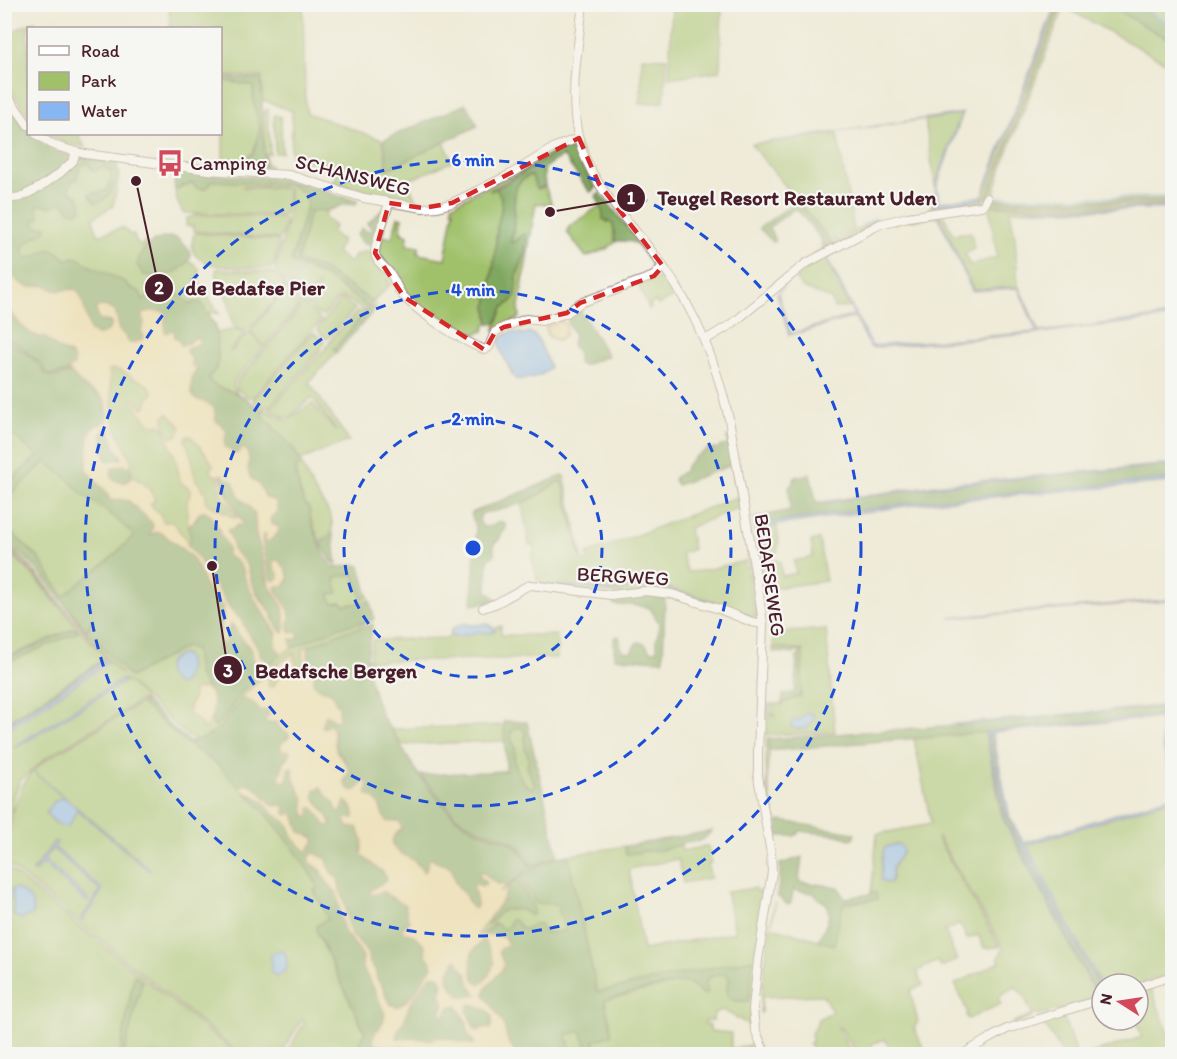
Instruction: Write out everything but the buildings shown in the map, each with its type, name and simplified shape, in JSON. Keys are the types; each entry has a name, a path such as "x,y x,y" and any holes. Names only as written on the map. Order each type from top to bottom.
{"street":[{"name":"BEDAFSEWEG","path":"583,4 574,93 579,138 599,184 677,287 705,340 723,392 729,419 763,624 758,776 772,872 753,1009 755,1029 765,1054"},
{"path":"4,91 27,124"},
{"name":"SCHANSWEG","path":"38,135 50,143 76,152 208,170 288,175 347,194 423,208 452,203 512,174 555,147 579,138"},
{"path":"7,199 21,197 40,187 73,161 76,152"},
{"path":"705,340 732,324 805,264 867,231 891,220 981,206 987,198"},
{"path":"389,203 376,248 376,258 392,276 404,297 454,334 485,350 489,347 495,332 504,327 526,319 542,321 567,313 580,303 654,276 663,266"},
{"name":"BERGWEG","path":"483,608 531,585 611,595 645,591 679,596 763,624"},
{"path":"1150,983 1173,976"},
{"path":"963,1054 1007,1029 1090,1003"}],"highlighted area":[{"path":"579,138 599,184 663,266 654,276 580,303 567,313 504,327 495,332 485,350 404,297 375,253 389,203 423,208 452,203"}],"green space":[{"path":"169,5 303,5 307,113 383,140 388,169 444,142 453,161 407,181 417,201 398,198 397,200 425,203 440,199 441,204 397,203 394,196 356,189 335,182 354,191 390,198 389,201 364,196 333,185 337,172 291,157 292,111 262,100 262,77 222,76 222,27 170,27"},
{"path":"672,5 722,5 720,71 669,78"},
{"path":"1057,5 1060,5 983,203 928,212 932,204 933,206 983,199 984,190"},
{"path":"1061,5 1107,5 1172,41 1172,66 1064,7 1002,167 993,197 1172,197 1172,200 989,200"},
{"path":"1107,5 1137,5 1172,25 1172,41"},
{"path":"1138,5 1172,5 1172,25"},
{"path":"35,21 38,27 27,27 27,114 5,81 4,35"},
{"path":"642,57 667,58 664,102 640,104"},
{"path":"222,78 261,79 265,169 236,168 238,164 247,162 248,157 254,152 260,128 254,104 253,86 222,80"},
{"path":"222,80 253,86 254,104 260,128 254,152 247,162 242,163 265,169 263,115 268,109 270,154 266,154 266,164 270,165 270,169 267,171 223,168"},
{"path":"4,98 27,130 27,135 32,135 48,147 71,156 71,158 68,163 21,196 7,198 4,194"},
{"path":"5,98 27,128 27,135 34,143 76,163 104,164 120,173 113,206 93,218 98,235 123,227 130,235 133,234 141,246 145,241 144,248 149,253 193,263 200,270 198,281 219,314 210,312 210,352 218,360 216,333 235,329 246,332 231,352 249,332 264,347 234,381 237,393 218,387 301,463 328,511 332,527 330,534 320,541 309,509 304,504 333,593 338,592 334,577 355,574 362,598 368,596 370,602 343,605 342,602 332,603 365,619 352,639 358,697 407,765 423,780 508,770 537,850 569,868 598,1039 610,1022 605,1000 681,982 688,982 706,994 706,981 719,973 728,976 736,1001 748,1001 753,960 597,993 568,855 625,846 626,854 661,850 677,845 681,845 682,851 708,846 711,862 708,866 711,878 683,883 678,859 629,869 643,950 735,932 726,892 755,888 757,892 762,891 766,897 750,1026 749,1028 749,1025 723,1010 714,1013 713,1021 705,1021 704,1024 710,1025 710,1031 731,1033 731,1049 754,1044 751,1033 762,1054 511,1054 317,932 365,1033 353,1054 286,1054 305,1021 302,1019 281,1054 240,1054 5,862 5,851 15,804 31,773 47,759 141,703 182,740 216,763 193,739 125,679 143,696 143,699 47,757 20,781 14,797 5,839 5,731 107,663 102,657 103,660 5,723 5,664 78,632 75,628 5,658 5,548 31,573 59,607 32,573 5,546 35,575 77,627 122,675 79,626 90,638 58,594 60,592 38,557 5,527 5,500 41,465 34,459 5,486","holes":["64,797 149,870 77,809 57,824 47,814 55,801","54,842 54,847 102,889 99,892 99,889 53,849 51,850 44,860 88,901 43,863 35,872 33,870"]},
{"path":"466,104 478,126 388,169 383,140"},
{"path":"962,114 935,185 925,120"},
{"path":"275,115 281,117 282,153 275,153"},
{"path":"837,133 854,229 835,238 837,241 877,219 877,224 815,257 813,254 832,243 751,144"},
{"path":"49,135 79,135 85,147 64,143"},
{"path":"574,143 578,145 597,184 595,189 581,165 582,160 563,148 490,190 496,189 502,203 488,301 489,323 485,326 484,331 475,334 444,319 436,312 430,314 405,294 377,252 382,236 392,238 398,217 402,218 401,233 408,235 407,245 419,247 418,254 445,259 454,210 452,210 452,205 553,150"},
{"path":"575,147 581,165 595,189 590,192 563,156 544,170 545,186 536,188 532,175 519,182 515,195 511,242 513,243 524,234 527,236 525,254 517,275 516,294 512,301 503,308 496,324 489,323 488,301 502,203 496,189 558,152"},
{"path":"80,158 117,162 114,187 106,197 95,203 89,194 94,192 98,194 107,190 112,176 111,172 105,168 95,171 85,163 78,171 77,180 72,180 68,189 79,198 82,209 77,212 70,211 62,201 52,207 44,204 38,206 36,208 40,218 34,220 34,223 38,227 46,226 46,230 29,241 22,252 27,258 50,249 58,252 67,260 78,258 125,282 129,287 140,292 143,300 151,293 163,291 180,296 190,304 201,302 216,326 218,363 209,380 264,410 261,414 294,449 301,463 295,471 301,496 309,508 314,530 326,559 335,567 360,566 368,596 362,598 354,574 335,577 338,593 329,594 332,603 342,602 344,605 370,602 373,620 340,627 292,648 291,639 297,639 290,632 288,626 290,614 275,587 279,585 283,587 289,581 286,569 279,560 273,563 279,578 274,581 270,579 262,541 265,533 271,540 277,535 277,525 270,522 270,517 276,513 273,500 266,498 260,486 250,477 246,449 238,454 224,446 225,432 223,426 216,421 214,408 195,399 193,395 192,376 197,370 191,364 192,358 186,352 194,345 195,338 181,345 175,338 174,331 165,332 166,315 150,311 143,313 144,325 141,331 143,339 129,343 118,329 115,311 104,306 96,310 99,320 112,325 105,332 93,333 90,331 82,299 77,290 56,291 43,286 30,287 20,283 12,276 5,251 6,227 11,222 10,219 5,223 7,200 62,174"},
{"path":"169,169 198,174 277,178 358,200 355,205 342,205 326,211 310,211 297,261 323,269 374,303 368,307 325,276 291,262 307,205 305,193 288,184 213,181 209,182 211,185 203,189 191,183 175,190 173,175 168,172"},
{"path":"532,175 534,182 543,188 545,186 552,205 536,203 518,312 519,318 494,331 503,308 512,301 516,294 517,275 525,254 527,238 519,237 512,244 511,242 515,194 519,182"},
{"path":"213,181 288,184 305,193 307,205 291,260 294,264 325,276 368,307 359,308 342,298 323,316 319,315 306,303 320,285 303,301 289,286 303,269 301,268 287,283 276,271 289,209 289,189 286,187 243,186 244,188 287,190 285,214 282,215 183,213 175,190 191,183 203,189"},
{"path":"600,193 656,263 650,276 651,263 635,243 615,241 613,224 603,219 596,196"},
{"path":"797,201 832,243 823,248 822,240 796,208 768,228 775,242 759,228"},
{"path":"989,201 1172,201 1172,203 985,204"},
{"path":"601,205 607,222 613,224 616,242 586,257 567,232 569,227"},
{"path":"1172,205 1172,207 1010,210 1015,237 1018,287 973,290 939,215 895,224 893,222 941,213 954,234 971,232 974,249 965,254 970,265 997,257 989,206"},
{"path":"384,208 374,245 364,243 357,235 362,228 370,231 372,228 367,224"},
{"path":"328,210 324,217 335,226 331,231 341,239 336,252 350,263 356,254 372,253 391,284 373,302 323,269 297,261 310,211"},
{"path":"196,215 281,217 284,218 285,224 279,239 194,231 193,226 186,226 187,218"},
{"path":"196,233 279,241 274,265 271,268 241,268 207,262 198,258 193,251 193,236"},
{"path":"169,237 177,238 186,246 191,255 190,258 184,266 174,272 162,276 144,275 137,265 141,253 152,242"},
{"path":"846,244 848,247 826,257 850,307 834,308 831,299 802,288 795,278 822,260 804,269 805,266"},
{"path":"218,269 273,272 283,281 285,287 252,326 245,331 236,328 232,323 229,303 216,274"},
{"path":"667,275 679,295 658,305 656,302 650,304 649,309 638,284"},
{"path":"288,287 298,300 297,309 264,346 250,331"},
{"path":"341,300 355,309 326,339 318,327"},
{"path":"301,302 321,320 253,397 248,397 237,389 237,382 298,311"},
{"path":"376,306 337,352 334,349 368,309"},
{"path":"578,307 608,356 582,366 578,363 578,353 572,345 574,333 568,324 569,313"},
{"path":"4,308 9,309 20,324 29,331 45,337 71,355 74,358 74,366 70,367 67,372 51,375 46,373 41,363 23,348 5,339"},
{"path":"368,309 334,349 337,352 309,382 349,441 300,460 294,449 261,414 264,410 288,420 312,403 336,430 312,397 290,417 284,417 270,409 357,312"},
{"path":"312,333 324,342 320,350 269,407 263,407 253,400"},
{"path":"5,342 28,355 45,374 52,377 70,373 82,385 103,398 108,420 89,445 87,464 91,477 105,490 111,501 119,499 129,501 152,523 150,535 162,533 191,556 205,586 223,607 219,638 223,645 231,624 251,650 256,676 214,727 211,694 198,675 195,649 185,647 130,677 87,631 94,617 86,630 38,570 5,537 5,527 38,557 63,596 110,559 134,535 45,462 5,500 5,486 38,456 5,429"},
{"path":"104,429 110,429 115,448 122,459 106,460 101,436"},
{"path":"729,436 741,508 689,528 693,549 681,554 688,572 745,561 755,617 757,617 747,555 750,555 760,619 757,621 679,595 617,594 538,583 531,555 534,553 533,545 529,545 522,503 540,495 562,480 581,557 584,561 588,560 587,554 737,497 739,505 727,437","holes":["561,585 613,590 641,586 664,587 709,600 750,616 664,588 635,588 618,591"]},
{"path":"729,445 732,465 677,485 675,477 685,471 686,466 695,457 708,449"},
{"path":"125,465 132,471 130,480 121,482 112,478 112,468"},
{"path":"1172,465 1172,479 932,500 755,527 754,518 790,510 789,487 795,477 810,474 817,504 941,486"},
{"path":"221,474 233,481 241,500 255,515 256,534 266,578 272,592 283,607 284,633 279,629 254,587 247,565 233,550 228,529 243,522 229,500"},
{"path":"564,475 582,556 562,481 524,502 484,512 479,519 483,527 492,526 499,521 506,525 499,540 494,543 494,555 488,560 487,591 497,600 472,605 476,529 471,513"},
{"path":"203,510 211,515 220,529 228,547 243,570 254,598 277,635 276,645 282,654 270,663 260,656 257,646 242,621 229,607 199,559 188,546 186,541 191,539 188,527"},
{"path":"777,526 778,551 776,554 760,557 754,527"},
{"path":"333,533 337,564 332,562 321,544"},
{"path":"819,539 826,581 765,589 761,562 777,560 780,562 782,576 796,573 794,561 813,557 811,541"},
{"path":"5,540 33,569 79,626 32,569 5,544"},
{"path":"1172,552 1167,706 1172,787 1164,751 1162,707 1165,706"},
{"path":"657,595 657,598 665,599 663,660 614,658 614,638 619,636 624,651 631,652 639,642 645,644 650,651 657,650 659,623 650,608 614,605 614,597"},
{"path":"373,624 367,657 368,673 374,694 382,716 420,777 455,818 479,832 511,843 519,850 530,867 512,882 502,885 491,881 484,873 483,878 486,884 482,887 479,885 475,893 478,900 475,909 472,909 467,898 455,883 453,872 446,865 432,858 428,862 426,871 423,872 417,863 395,850 393,840 402,828 395,821 385,820 379,805 366,793 368,786 354,791 347,787 345,780 347,764 337,750 334,732 322,726 326,715 333,720 339,718 339,706 331,692 318,688 313,683 315,673 309,661 309,646 340,633"},
{"path":"501,626 501,635 557,635 557,658 369,661 373,640 449,638 451,635 453,637 480,632 490,633 494,632 494,628"},
{"path":"75,628 78,632 5,664 4,660"},
{"path":"826,629 835,732 766,735 767,716 775,716 767,713 768,704 780,703 801,696 803,650 773,647 774,633"},
{"path":"773,647 803,650 801,696 782,704 783,695 795,692 797,657 800,652 795,651 794,654 773,652"},
{"path":"103,660 105,661 5,727 5,723"},
{"path":"242,698 254,703 259,710 268,711 267,724 276,722 289,734 282,751 288,750 290,756 283,761 281,772 287,771 289,767 293,769 294,780 304,799 305,814 310,815 311,807 314,808 325,825 331,825 332,823 314,796 315,790 320,787 335,803 346,801 354,811 355,816 349,828 357,827 363,840 361,852 387,878 370,891 383,891 405,905 409,921 402,929 414,935 425,946 426,955 432,967 408,1000 397,1007 392,1005 386,998 383,985 377,980 367,953 353,937 348,926 345,903 337,877 330,872 327,859 314,853 314,865 320,869 326,881 337,893 344,929 361,953 364,969 383,1009 382,1025 373,1038 373,1044 402,1046 441,1054 353,1054 365,1032 317,932 316,926 328,919 314,890 318,887 284,836 265,812 243,791 258,798 271,812 286,822 292,836 307,851 313,837 300,832 298,824 278,805 275,806 263,795 244,785 240,788 218,765 182,740 141,703 144,700 192,744 192,741 200,740 215,731"},
{"path":"1162,707 1162,717 769,751 769,739"},
{"path":"504,721 527,722 558,856 532,866 513,842 480,830 456,817 421,775 506,771","holes":["517,727 522,728 525,732 525,748 529,759 527,767 535,785 531,788 521,779 514,762 515,747 511,739 511,732"]},
{"path":"505,725 505,741 402,745 391,729"},
{"path":"517,727 522,728 525,732 525,748 529,759 527,767 535,785 531,788 521,779 514,762 515,747 511,739 511,732"},
{"path":"986,732 1001,813 1090,983 1090,1001 1037,1016 1037,1014 1032,1015 1023,994 1015,987 998,998 1001,1004 968,1019 967,1011 955,984 1000,962 998,958 1004,949 938,837 1000,947 984,948 978,935 967,939 960,924 945,931 957,960 941,967 938,961 917,971 923,985 910,991 918,1022 914,1027 926,1054 917,1054 912,1050 903,1054 892,1054 885,1039 871,1044 875,1054 857,1054 840,1027 838,1028 852,1054 815,1054 809,1044 812,1041 811,1033 818,1019 832,1012 823,995 762,997 760,1012 765,962 775,901 771,927 834,944 842,904 876,893 871,894 877,834 931,824 914,739","holes":["898,844 901,855 891,873 881,873 883,851 886,847"]},
{"path":"987,733 991,734 1006,811 1011,824 1091,972 1090,981 1046,896 1005,821"},
{"path":"766,739 770,741 768,779 774,817 777,819 772,818 769,798 766,769"},
{"path":"1172,799 1172,975 1150,981 1150,972 1094,972 1026,845"},
{"path":"777,822 855,833 854,838 799,831 794,836 776,836"},
{"path":"712,831 698,842 693,841 661,850 626,854 625,846"},
{"path":"568,855 597,992 753,959 749,1001 736,1001 727,997 729,978 724,974 715,975 706,980 707,992 703,994 693,985 684,982 662,986 605,1000 611,1035 594,1041 598,1054 589,1054 581,1031 566,1035 572,1054 514,1054 500,1018 484,994 487,986 504,965 499,952 506,946 506,939 500,935 483,935 494,923 504,929 508,927 511,920 526,929 534,924 540,924 545,933 565,931 557,904 536,904 520,878 542,864"},
{"path":"802,857 799,882 839,887 844,898 876,893 877,899 843,904 834,945 818,940 829,913 826,903 813,893 793,890 791,903 788,905 777,896 780,864"},
{"path":"4,865 237,1054 124,1054 142,982 134,975 120,1054 6,1054"},
{"path":"517,880 533,907 533,915 521,910 505,910 492,922 486,924 503,899 508,887"},
{"path":"483,940 490,947 495,963 483,984 480,984 474,980 472,975 471,957 472,952"},
{"path":"456,959 466,973 470,986 477,994 467,997 460,996 448,982 447,976"},
{"path":"433,973 440,977 443,983 440,994 444,1004 440,1014 446,1014 450,1006 457,1006 466,1021 470,1038 476,1044 441,1037 429,1040 396,1038 410,1003"},
{"path":"134,975 142,982 124,1054 120,1054"},
{"path":"1150,987 1172,1041 1172,1054 1089,1054 1142,1037 1140,1032 1150,1032"},
{"path":"469,1005 487,1010 492,1015 490,1029 483,1028 475,1031 467,1011"},
{"path":"1063,1015 1076,1054 1063,1054 1042,1021"},
{"path":"1032,1016 1032,1018 1014,1024 1015,1021"}],"sand":[{"path":"8,219 11,222 6,228 5,244 9,269 13,276 29,287 43,286 58,291 77,290 82,299 90,331 101,335 112,325 111,322 99,320 97,307 104,306 115,311 118,329 129,343 143,339 141,331 144,325 143,313 150,311 165,312 165,332 174,331 175,338 181,345 195,338 199,339 199,344 186,350 192,358 192,366 198,367 192,376 191,393 195,399 214,408 216,421 226,431 225,447 236,454 241,449 246,449 250,477 260,486 266,498 276,501 277,512 270,521 271,524 279,527 278,533 268,542 265,540 266,534 263,534 262,541 270,579 274,581 279,578 273,564 273,561 278,560 286,569 289,579 283,587 278,585 275,587 289,610 288,626 291,633 297,632 298,635 297,639 290,640 292,648 282,654 275,646 277,633 254,598 243,570 236,560 227,556 228,547 211,516 203,511 191,524 187,521 187,502 191,491 181,483 176,459 164,428 144,418 131,402 134,400 145,408 153,393 148,385 119,370 112,369 109,370 114,422 132,465 116,466 112,468 111,473 112,478 121,482 128,481 132,475 145,484 155,501 150,504 164,522 172,522 185,537 188,546 199,559 229,607 242,621 257,646 260,656 270,663 256,676 251,650 233,625 230,624 223,645 219,638 223,607 205,586 191,556 162,533 150,534 152,523 129,501 119,499 111,501 105,490 87,471 90,433 95,426 107,420 106,403 101,396 81,384 69,370 74,366 72,355 57,348 45,337 29,332 9,309 5,308 4,223","holes":["168,413 181,427 177,436 172,438 168,434 164,417","104,429 110,429 115,448 122,459 106,460 101,436","191,436 206,454 213,465 210,470 212,475 218,476 221,494 237,516 236,518 206,502 206,493 196,480 192,458 185,439","220,475 233,481 239,497 255,515 256,534 269,585 283,607 284,633 281,632 272,614 257,595 244,561 233,550 228,529 244,525 230,501"]},
{"path":"562,321 566,329 565,335 557,340 548,336 546,327"},
{"path":"309,646 309,661 315,673 313,683 318,688 331,692 339,706 339,720 335,721 326,715 322,726 332,727 337,752 348,767 349,773 345,778 345,784 354,791 363,782 367,782 366,794 377,801 385,820 400,822 402,828 392,840 394,848 415,862 423,872 426,871 431,858 446,865 452,870 455,883 474,909 477,904 474,884 482,887 486,883 479,875 480,872 497,884 507,885 498,893 508,887 503,899 478,934 499,935 507,942 507,946 499,952 504,965 487,986 484,994 504,1026 514,1054 441,1054 402,1046 373,1044 373,1038 385,1014 362,967 363,956 345,933 337,893 326,881 321,870 310,862 310,856 314,853 327,859 330,871 338,879 345,903 348,926 353,937 367,953 369,962 375,969 377,980 392,1005 397,1007 408,1000 432,967 426,955 425,946 414,935 402,932 409,921 405,905 383,891 373,895 370,893 387,878 362,855 363,840 357,827 349,828 345,820 354,818 351,806 345,801 341,812 337,811 334,803 320,787 315,790 314,796 329,818 331,826 325,825 314,808 310,808 310,816 306,816 304,799 294,780 293,769 288,768 285,782 279,777 283,767 282,763 290,753 287,750 282,752 281,746 289,738 289,734 282,730 276,722 266,723 265,719 269,716 268,711 259,710 254,703 242,698 266,673 269,680 268,685 274,686 277,679 274,674 275,666 294,653 297,665 294,672 299,673 304,664 303,649","holes":["483,940 494,963 491,972 480,984 472,975 472,952","456,959 458,960 467,974 470,986 477,994 467,997 460,996 451,986 448,975","433,974 440,977 443,983 440,994 444,1004 440,1014 444,1016 450,1006 457,1006 466,1021 468,1034 475,1044 441,1037 429,1040 396,1038 410,1003","469,1005 487,1010 492,1015 490,1029 475,1030 467,1011"]},
{"path":"205,688 212,696 213,707 211,719 205,728 196,718 188,715 193,690"},
{"path":"245,784 252,785 273,805 283,805 286,815 292,813 294,815 300,832 314,838 307,852 294,839 286,822 271,812 258,798 240,788"}],"water":[{"path":"1055,5 1057,5 985,191 984,190"},
{"path":"963,113 937,186 939,202 982,196 983,199 933,206 937,203 935,186 961,114 762,143"},
{"path":"1172,207 1172,209 1031,209"},
{"path":"939,215 973,290 1019,287 1039,332 1172,315 1172,317 1039,333 872,348 855,317 789,335 777,294 785,285 778,293 791,334 854,315 826,259 826,257 845,247 827,258 872,346 1037,332 1018,288 972,291 938,216 919,218"},
{"path":"511,332 533,334 539,341 550,367 534,377 515,379 499,344 502,338"},
{"path":"1172,464 941,486 815,503 941,484"},
{"path":"1172,479 1172,482 933,502 756,527 757,525 932,500"},
{"path":"561,585 613,590 641,586 664,587 750,615 664,588 613,591"},
{"path":"1167,601 950,618 956,617"},
{"path":"1172,602 1172,761 1167,702"},
{"path":"464,623 488,624 495,630 492,633 480,632 456,637 450,635 452,629"},
{"path":"180,655 186,656 188,666 184,683 179,685 170,678 167,669 170,661"},
{"path":"105,661 107,663 5,731 5,727"},
{"path":"123,679 125,681 16,748 15,746"},
{"path":"1165,706 954,725 955,724"},
{"path":"806,713 814,715 809,726 799,729 791,726 793,720 800,720"},
{"path":"1160,716 1162,720 1164,751 1160,719 1157,718 994,732 993,734 1010,818 1024,843 1172,796 1172,799 1026,845 1094,972 1092,972 1011,824 1006,811 991,734 987,734 1005,821 1090,982 1005,823 985,734 998,730"},
{"path":"34,772 150,869 148,870 77,809 70,824 66,827 57,824 47,814 47,810 55,801 63,797"},
{"path":"55,841 57,843 54,847 102,889 83,920 81,919 99,889 53,849 44,860 88,901 43,863 33,872"},
{"path":"898,844 902,847 903,852 892,868 892,879 886,883 881,880 883,851 886,847"},
{"path":"12,889 17,889 29,898 33,905 33,914 20,919 13,915"},
{"path":"280,950 284,952 287,964 283,972 276,977 271,972 271,954"}],"waterway":[{"path":"1137,4 1172,24"},
{"path":"993,197 1060,197"},
{"path":"1069,197 1172,197"},
{"path":"861,226 875,218"},
{"path":"769,712 770,705"},
{"path":"776,823 777,828"}],"place":[{"name":"Camping","path":"170,163"},
{"name":"de Bedafse Pier","path":"136,181"},
{"name":"Teugel Resort Restaurant Uden","path":"550,212"},
{"name":"Bedafsche Bergen","path":"212,566"}]}
